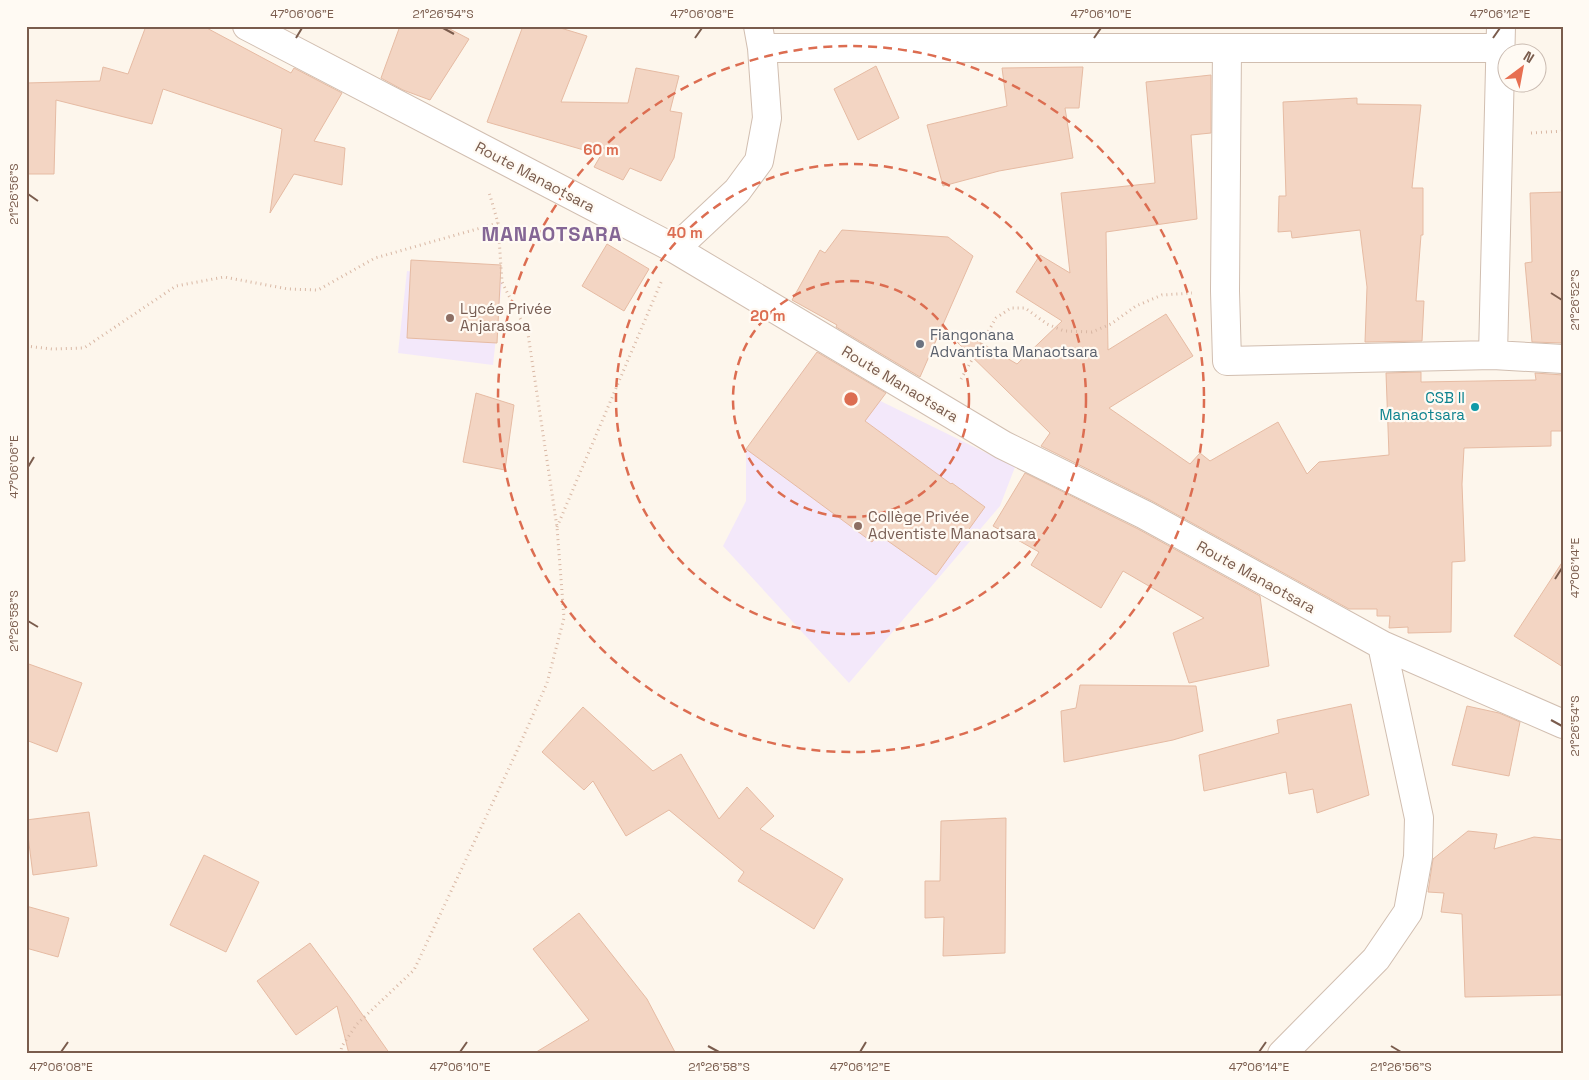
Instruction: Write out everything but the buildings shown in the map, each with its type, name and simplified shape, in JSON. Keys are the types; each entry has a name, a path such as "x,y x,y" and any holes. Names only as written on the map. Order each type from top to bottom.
{"street":[{"name":"Route Manaotsara","path":"247,26 675,249 1002,445 1145,515 1382,645 1563,724"},
{"path":"675,249 737,192 759,161 767,118 760,37 1228,48 1501,37 1493,355"},
{"path":"1228,48 1225,292 1227,361 1493,355 1563,359"},
{"path":"1282,1054 1376,959 1408,912 1418,857 1418,818 1382,645"}],"path":[{"path":"340,1054 342,1046 357,1024 414,970 517,751 547,682 564,618 557,528 528,334 502,282 498,223 476,146"},
{"path":"26,346 52,349 84,348 176,286 224,277 288,289 318,290 375,258 498,223"},
{"path":"557,528 675,249"},
{"path":"944,410 996,318 1010,308 1025,308 1047,324 1064,331 1092,332 1111,324 1136,306 1162,295 1225,292"}],"shaded area":[{"name":"Lycée Privée Anjarasoa","path":"407,271 502,282 493,365 398,353"},
{"name":"Collège Privée Adventiste Manaotsara","path":"807,365 1015,467 1000,506 849,683 723,546 746,501 746,449"}],"place":[{"name":"Lycée Privée Anjarasoa","path":"450,318"},
{"name":"Fiangonana Advantista Manaotsara","path":"920,344"},
{"name":"CSB II Manaotsara","path":"1475,407"},
{"name":"Collège Privée Adventiste Manaotsara","path":"858,526"}],"district":[{"name":"MANAOTSARA","path":"552,234"}]}
